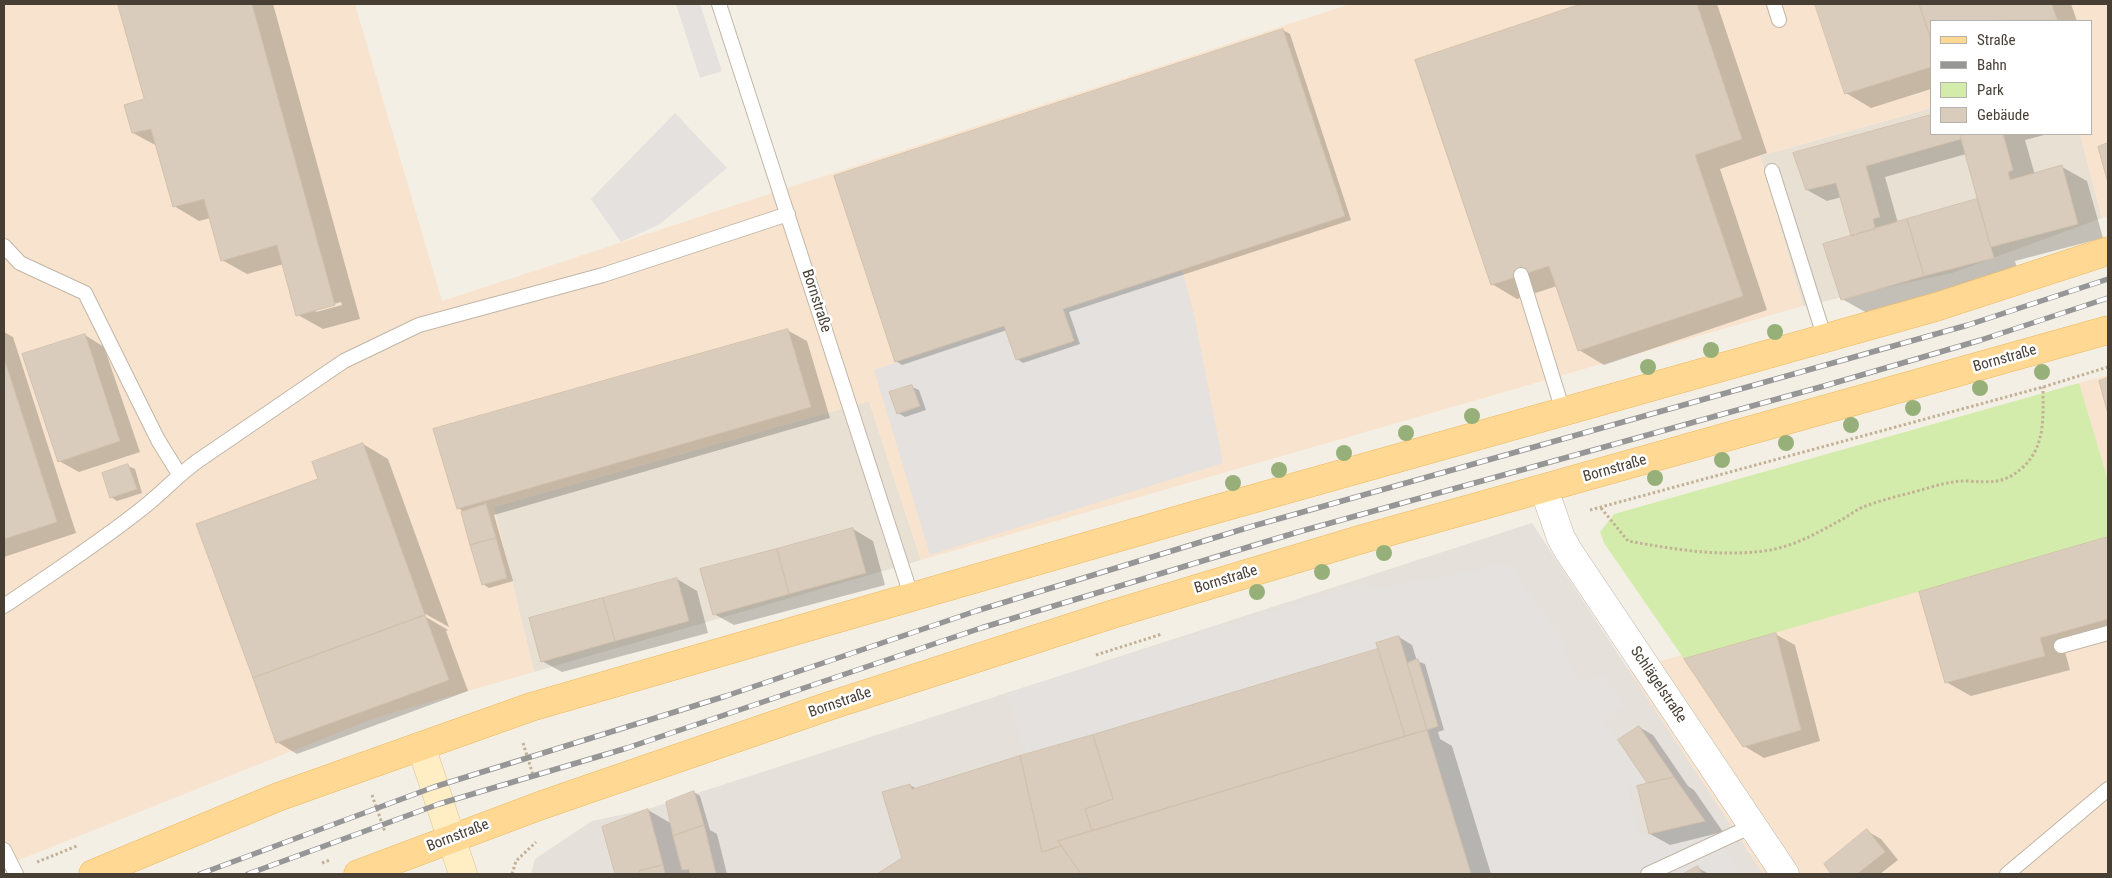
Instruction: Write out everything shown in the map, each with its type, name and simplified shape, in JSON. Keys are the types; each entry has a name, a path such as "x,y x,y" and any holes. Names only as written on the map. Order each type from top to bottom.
{"main road":[{"path":"93,874 278,797 514,713 1206,512 1936,306 2108,251"},
{"name":"Bornstraße","path":"358,874 542,805 840,702 1113,614 1359,540 2108,330"}],"street":[{"name":"Schlägelstraße","path":"1544,489 1560,538 1784,874"},
{"path":"421,746 463,874"}],"lane":[{"name":"Bornstraße","path":"719,4 912,598"},
{"path":"1774,4 1779,20"},
{"path":"1772,171 1825,338"},
{"path":"4,606 86,551 146,506 179,474 344,361 419,325 603,275 788,214"},
{"path":"4,246 20,263 85,294 158,440 179,474"},
{"path":"1521,275 1563,411"},
{"path":"2061,646 2108,634"},
{"path":"2008,874 2108,789"},
{"path":"1648,874 1752,826"},
{"path":"4,850 16,874"}],"path":[{"path":"2043,387 2043,422 2039,444 2023,468 2007,479 1988,483 1946,483 1863,508 1810,537 1788,546 1763,551 1729,552 1681,550 1628,541 1601,508 2043,387 2108,367"},
{"path":"512,874 516,861 530,846 550,831 514,713"},
{"path":"362,766 395,860"}],"shaded area":[{"path":"4,4 355,4 442,301 1350,4 2108,4 2108,216 2102,218 2080,135 2092,135 2092,20 1930,20 1930,108 1760,156 1803,306 921,560 869,401 494,507 534,672 375,718 4,866"},
{"path":"676,4 700,4 722,71 700,78"},
{"path":"1930,108 1930,135 2080,135 2102,218 1952,273 1803,306 1760,156"},
{"path":"675,113 727,168 660,224 621,242 591,199"},
{"path":"1182,269 1195,319 1223,463 930,555 874,370 1004,326 1016,360 1074,341 1063,309"},
{"path":"2108,375 2108,480 2079,383"},
{"path":"869,401 921,560 534,672 494,507"},
{"path":"1532,523 1763,874 531,874 535,859 592,821 648,809"},
{"path":"2108,537 2108,874 1763,874 1628,670"},
{"path":"1509,563 1561,638 1578,682 1603,675 1625,705 1603,720 1647,783 1628,788 1640,837 1705,821 1740,874 1471,874 1427,730 1378,649 1025,755 1006,693 1366,582 1371,590"}],"green space":[{"path":"2079,383 2108,480 2108,537 1684,659 1604,543 1600,532 1614,514"}],"building":[{"path":"118,4 252,4 335,305 296,316 277,245 221,261 204,199 173,207 151,129 132,133 124,105 144,99"},
{"path":"1581,4 1697,4 1742,139 1695,155 1743,296 1578,351 1549,266 1491,285 1415,60"},
{"path":"1815,4 1919,4 1930,36 1930,67 1845,94"},
{"path":"1919,4 2052,4 2057,20 1930,20 1930,36"},
{"path":"1283,29 1345,216 1063,309 1074,341 1016,360 1004,326 895,362 834,176"},
{"path":"1930,115 1930,135 1960,135 1961,139 1866,166 1880,217 1873,219 1875,229 1851,236 1836,183 1806,190 1793,153"},
{"path":"1960,135 2003,135 2013,170 2008,172 2010,180 2062,165 2078,224 1991,247"},
{"path":"2108,143 2108,183 2098,147"},
{"path":"1977,199 1994,258 1924,276 1907,219"},
{"path":"1907,219 1924,276 1841,300 1823,244"},
{"path":"788,329 811,407 457,509 433,429"},
{"path":"85,334 120,441 58,462 22,354"},
{"path":"4,358 57,522 4,539"},
{"path":"2108,378 2108,414 2099,381"},
{"path":"912,385 920,406 897,414 889,392"},
{"path":"363,443 425,615 253,678 196,524 318,479 312,462"},
{"path":"128,464 137,489 110,498 102,473"},
{"path":"486,504 496,538 470,545 461,512"},
{"path":"853,528 866,573 789,594 777,549"},
{"path":"2108,537 2108,619 2040,638 2045,656 1945,683 1919,592"},
{"path":"496,538 507,578 482,585 470,545"},
{"path":"777,549 789,594 713,615 700,569"},
{"path":"677,578 689,621 615,641 603,598"},
{"path":"603,598 615,641 541,662 529,618"},
{"path":"425,615 449,680 276,743 253,678"},
{"path":"1776,633 1801,730 1743,747 1684,659"},
{"path":"1399,636 1427,730 1405,736 1376,643"},
{"path":"1378,649 1405,736 1092,831 1085,809 1113,799 1093,735"},
{"path":"1418,659 1438,726 1427,730 1407,663"},
{"path":"1639,726 1674,777 1647,783 1618,740"},
{"path":"1427,730 1471,874 1081,874 1058,841"},
{"path":"1093,735 1113,799 1085,809 1092,831 1058,841 1061,846 1042,852 1020,756"},
{"path":"1020,756 1042,852 1061,846 1081,874 877,874 902,858 882,792 910,784 912,789"},
{"path":"1674,777 1705,821 1649,834 1637,786"},
{"path":"694,791 704,825 673,836 666,802"},
{"path":"648,809 663,865 639,871 640,874 615,874 602,827"},
{"path":"704,825 716,874 690,874 689,869 682,870 673,836"},
{"path":"1867,829 1885,852 1857,874 1831,874 1824,864"},
{"path":"663,865 665,874 640,874 639,871"},
{"path":"1698,866 1702,874 1683,874"}],"railway":[{"path":"200,874 434,787 726,696 976,611 1253,526 1968,325 2108,279"},
{"path":"248,874 439,804 627,748 981,628 1298,532 1824,386 1981,340 2108,298"}]}
